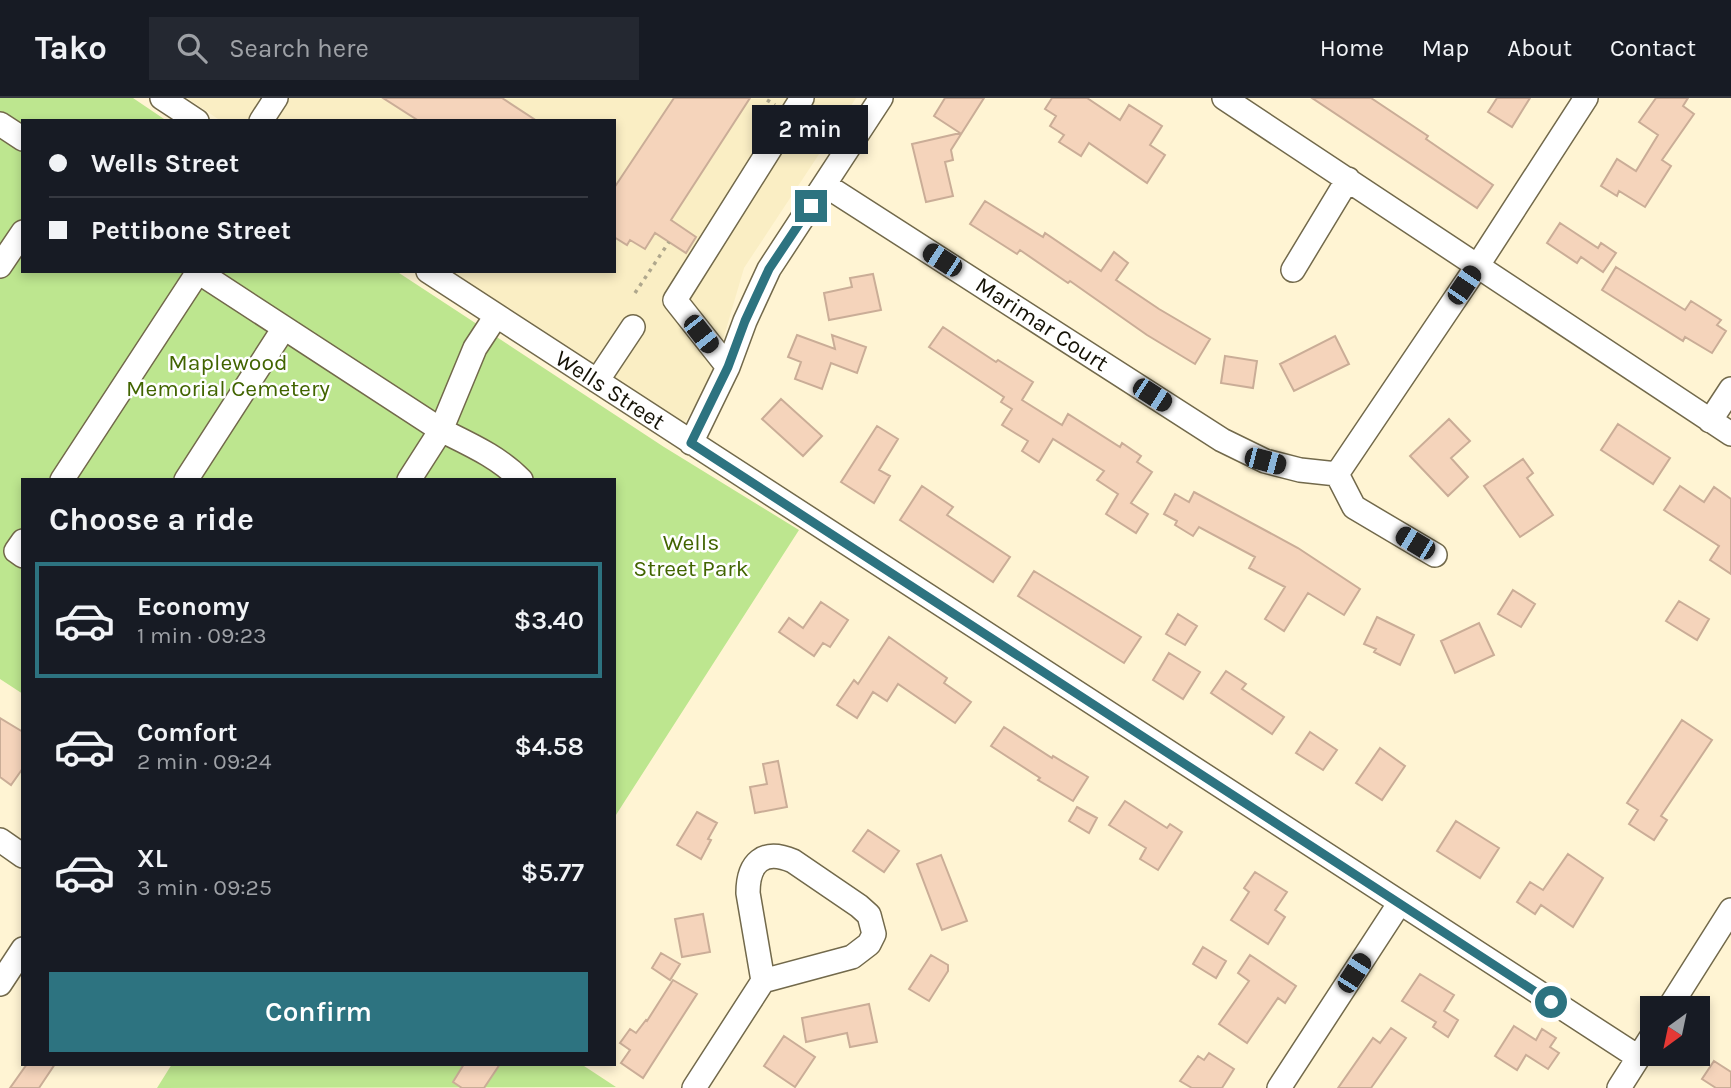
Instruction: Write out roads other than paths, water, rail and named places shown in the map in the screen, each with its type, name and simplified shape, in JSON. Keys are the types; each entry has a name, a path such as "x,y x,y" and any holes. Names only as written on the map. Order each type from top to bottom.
{"street":[{"path":"162,98 194,119"},
{"path":"262,119 276,98"},
{"path":"728,367 675,300 802,98"},
{"path":"691,443 728,367 769,269 881,98"},
{"path":"1224,98 1731,434"},
{"path":"1435,555 1354,506 1337,474 1478,265 1586,98"},
{"path":"0,124 21,138"},
{"path":"1293,270 1348,179"},
{"name":"Marimar Court","path":"825,185 1222,440 1265,461 1300,470 1337,474"},
{"path":"0,266 21,235"},
{"path":"63,478 196,273"},
{"path":"200,273 441,430 480,449 510,468 519,478"},
{"name":"Wells Street","path":"431,273 1638,1057"},
{"path":"410,478 441,430 475,348 496,316"},
{"path":"597,381 633,327"},
{"path":"187,478 284,328"},
{"path":"1710,421 1731,389"},
{"path":"0,841 21,855"},
{"path":"694,1088 763,981 852,957 869,944 874,934 869,915 859,906 793,861 781,856 768,856 758,861 748,879 763,981"},
{"path":"1279,1088 1399,904"},
{"path":"1677,996 1731,910"},
{"path":"0,984 21,952"},
{"path":"1619,1088 1640,1054"}],"park label":[{"name":"Maplewood Memorial Cemetery","path":"228,375"},
{"name":"Wells Street Park","path":"691,555"}]}
